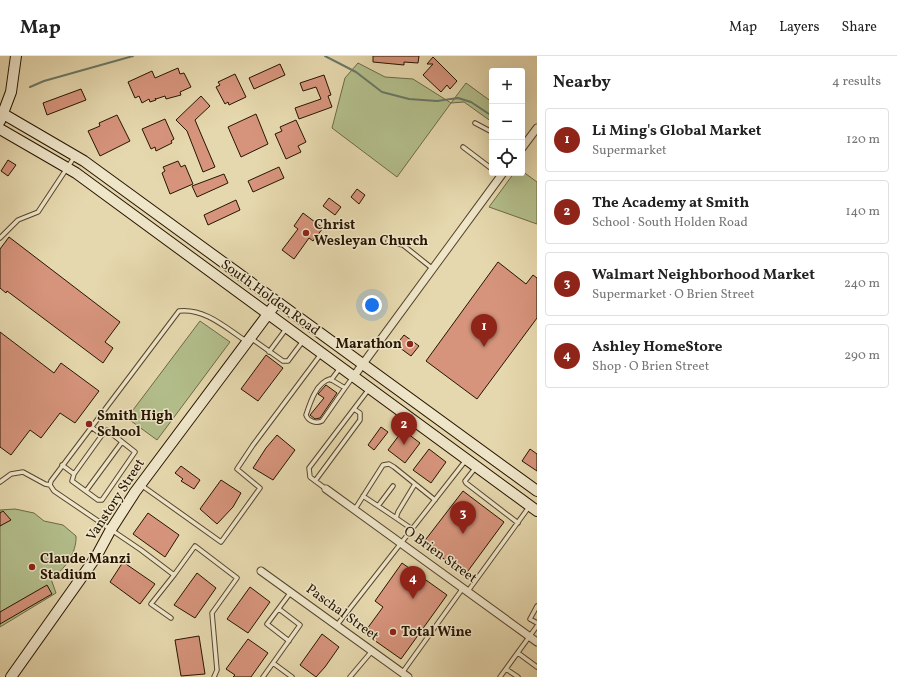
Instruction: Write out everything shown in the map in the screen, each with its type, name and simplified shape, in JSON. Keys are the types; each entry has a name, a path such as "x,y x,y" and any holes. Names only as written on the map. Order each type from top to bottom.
{"main road":[{"path":"1,115 13,81 16,56"},
{"name":"South Holden Road","path":"1,115 76,155 537,491"},
{"name":"South Holden Road","path":"0,129 68,168 534,509"},
{"name":"Vanstory Street","path":"12,676 96,557 110,530 140,485 277,302"},
{"path":"447,445 456,432"}],"street":[{"path":"525,144 537,128"},
{"path":"354,376 499,176"},
{"name":"O Brien Street","path":"326,489 537,642"},
{"name":"Paschal Street","path":"262,571 405,675"}],"lane":[{"path":"476,123 489,130"},
{"path":"463,147 489,167"},
{"path":"0,238 18,220 38,212 76,155"},
{"path":"388,241 403,245 433,268"},
{"path":"50,485 51,481 91,425 179,311 193,311 210,318 283,361 288,361 304,340"},
{"path":"269,352 287,328"},
{"path":"140,485 221,542 260,488 237,469 321,353"},
{"path":"331,380 341,367"},
{"path":"345,388 331,380 325,381 313,397 306,415 310,420 322,421 354,376"},
{"path":"326,489 310,477 309,468 370,388"},
{"path":"315,481 360,420 360,413 354,409"},
{"path":"91,425 102,435"},
{"path":"107,430 122,442 134,450 135,454 102,500 98,500 72,481 74,474 107,430"},
{"path":"86,491 122,442"},
{"path":"337,625 466,459"},
{"path":"355,509 383,465 389,464 434,500"},
{"path":"62,465 74,474"},
{"path":"476,466 465,481 466,483 518,523"},
{"path":"0,482 11,474 23,472 45,484 50,485 54,491 110,530 142,550 174,575"},
{"path":"396,518 415,484"},
{"path":"378,506 393,486"},
{"path":"363,496 412,529"},
{"path":"405,675 465,590 518,523 534,509"},
{"path":"171,618 151,604 195,546 237,578 212,613 217,670 214,677"},
{"path":"289,641 267,624 291,592"},
{"path":"537,606 530,619 537,623"},
{"path":"263,677 300,625 279,609"},
{"path":"501,677 537,626"},
{"path":"350,677 372,651"},
{"path":"518,653 537,667"},
{"path":"273,663 292,677"},
{"path":"506,669 518,677"}],"green space":[{"path":"358,63 385,77 413,79 451,103 397,177 332,128 345,78"},
{"path":"466,83 489,100 489,120 464,102 451,103"},
{"path":"525,173 537,182 537,224 489,207 512,176 525,176"},
{"path":"200,321 230,342 157,440 127,418"},
{"name":"Claude Manzi Stadium","path":"15,509 34,513 44,521 63,525 76,536 76,542 72,555 65,566 51,579 56,593 0,627 0,510"}],"building":[{"path":"373,56 419,56 418,63 404,62 404,65 373,62"},
{"path":"433,57 457,81 450,89 447,85 441,92 423,75 433,64 427,64"},
{"path":"280,64 285,75 254,89 249,78"},
{"path":"178,68 180,74 184,73 191,87 180,92 181,95 166,99 165,96 155,98 156,100 150,102 149,99 142,103 139,96 135,98 128,82 152,71 155,78"},
{"path":"235,74 246,97 229,105 228,102 225,104 216,87 220,85 218,82"},
{"path":"324,75 331,95 328,96 332,107 299,119 295,108 321,99 316,87 303,91 300,83"},
{"path":"81,89 86,100 47,115 43,103"},
{"path":"201,96 210,106 195,120 215,167 203,172 187,131 176,120"},
{"path":"256,114 268,144 241,157 228,127"},
{"path":"117,115 130,141 100,156 88,131 100,126 99,123"},
{"path":"165,119 174,139 171,141 172,143 156,151 155,147 151,149 142,129"},
{"path":"296,120 306,142 298,146 301,152 286,159 275,134 282,131 280,127"},
{"path":"8,160 16,165 8,176 1,171"},
{"path":"178,161 181,167 185,165 193,184 170,194 162,173 165,171 163,167"},
{"path":"279,167 284,178 253,192 248,181"},
{"path":"224,174 228,183 197,197 192,186"},
{"path":"357,189 365,195 359,204 351,197"},
{"path":"329,198 341,207 335,215 323,206"},
{"path":"236,200 240,210 208,225 204,215"},
{"name":"Christ Wesleyan Church","path":"303,213 323,228 313,241 309,238 294,259 282,250 298,229 294,226"},
{"path":"9,237 120,322 105,342 113,348 103,363 7,291 6,293 0,288 0,249"},
{"path":"498,262 526,284 533,275 537,278 537,318 477,399 426,361"},
{"path":"0,332 54,373 61,363 99,391 75,423 60,413 41,438 30,430 11,455 0,447"},
{"path":"404,335 419,346 411,356 396,345"},
{"path":"266,355 283,368 258,401 241,389"},
{"path":"326,385 337,393 320,418 315,419 310,415 324,398 318,394"},
{"path":"381,427 388,432 374,450 368,445"},
{"path":"403,430 420,443 405,463 388,450"},
{"path":"277,435 295,450 273,480 253,468 266,448"},
{"path":"429,449 446,462 431,483 413,470"},
{"path":"530,449 537,454 537,471 522,461"},
{"path":"181,466 200,480 194,489 181,481 183,479 175,473"},
{"path":"221,480 241,493 233,507 217,524 200,509"},
{"path":"463,491 504,522 465,575 423,543"},
{"path":"3,511 11,520 0,526 0,513"},
{"path":"148,513 179,535 165,557 133,534"},
{"path":"123,562 155,584 140,604 110,582"},
{"path":"402,563 447,595 401,659 364,633 383,607 375,601"},
{"path":"197,573 216,588 195,618 174,605"},
{"path":"47,585 52,594 0,624 0,612"},
{"path":"250,587 270,602 248,633 227,619"},
{"path":"322,634 339,647 316,677 300,665"},
{"path":"199,636 205,674 181,676 175,640"},
{"path":"248,639 268,653 251,677 233,677 235,675 226,669"}],"waterway":[{"path":"30,87 44,81 133,56"},
{"path":"325,56 356,72 382,92 409,99 437,101 458,98 471,102 489,114"}],"place":[{"name":"Christ Wesleyan Church","path":"306,233"},
{"name":"Marathon","path":"410,344"},
{"name":"Li Ming's Global Market","path":"484,347"},
{"name":"Smith High School","path":"89,424"},
{"name":"The Academy at Smith","path":"404,445"},
{"name":"Walmart Neighborhood Market","path":"463,534"},
{"name":"Claude Manzi Stadium","path":"32,567"},
{"name":"Ashley HomeStore","path":"413,599"},
{"name":"Total Wine","path":"393,632"}]}
